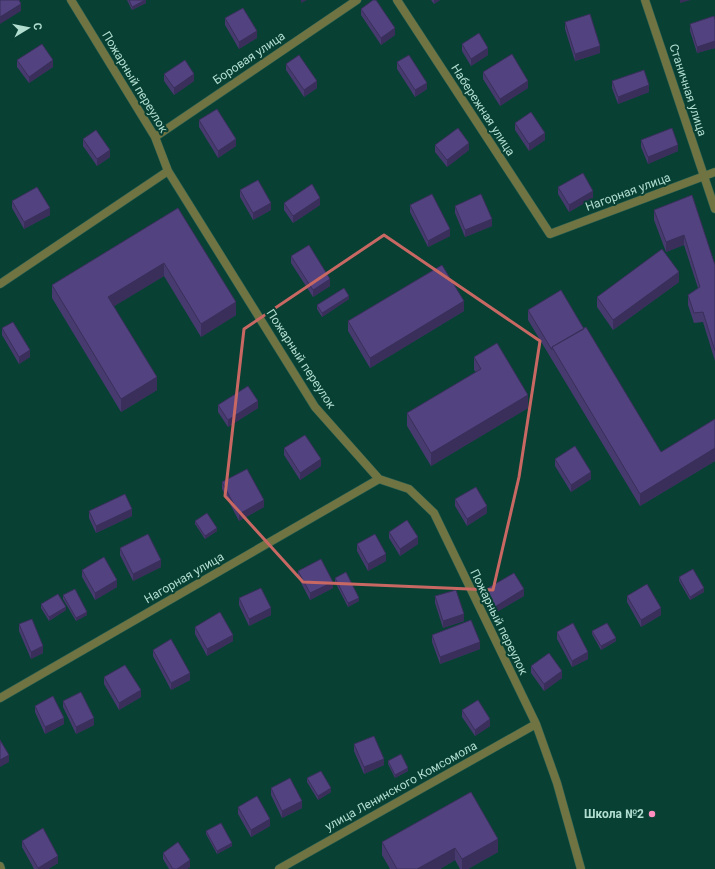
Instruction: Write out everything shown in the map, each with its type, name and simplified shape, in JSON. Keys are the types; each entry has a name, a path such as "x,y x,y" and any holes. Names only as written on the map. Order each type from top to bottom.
{"street":[{"name":"Пожарный переулок","path":"71,0 155,137 168,171 315,407 379,479 409,489 434,513 536,724 557,783 581,869"},
{"name":"Боровая улица","path":"155,137 357,0"},
{"name":"Набережная улица","path":"397,0 550,234"},
{"name":"Станичная улица","path":"645,0 715,210"},
{"path":"0,284 168,171"},
{"name":"Нагорная улица","path":"550,234 715,172"},
{"name":"Нагорная улица","path":"0,698 379,479"},
{"name":"улица Ленинского Комсомола","path":"279,869 536,724"}],"highlighted area":[{"path":"384,235 540,341 519,477 493,590 303,582 225,496 244,329"}],"building":[{"path":"0,0 19,0 21,4 0,17"},
{"path":"129,0 145,0 132,7"},
{"path":"373,0 376,0 395,28 381,38 361,9"},
{"path":"243,8 257,31 239,42 225,18"},
{"path":"590,14 600,46 575,54 565,22"},
{"path":"714,16 715,41 697,47 690,24"},
{"path":"479,33 488,48 471,59 462,44"},
{"path":"42,44 53,60 29,77 17,60"},
{"path":"512,54 528,81 500,99 483,72"},
{"path":"299,55 317,81 304,90 286,64"},
{"path":"409,55 427,83 415,90 397,62"},
{"path":"185,60 194,74 174,88 164,74"},
{"path":"644,70 649,85 618,97 612,81"},
{"path":"217,109 236,139 218,151 199,120"},
{"path":"531,112 545,133 529,144 515,123"},
{"path":"458,128 469,143 447,160 435,145"},
{"path":"672,128 678,145 648,157 641,140"},
{"path":"96,130 110,150 97,159 83,139"},
{"path":"583,173 593,191 569,205 558,187"},
{"path":"258,180 271,203 253,213 240,190"},
{"path":"312,184 320,198 293,216 284,203"},
{"path":"37,187 50,208 24,222 12,201"},
{"path":"432,194 450,229 428,241 410,205"},
{"path":"481,194 492,219 465,230 455,206"},
{"path":"692,195 715,265 715,351 703,312 694,313 688,295 700,287 684,235 666,242 654,210"},
{"path":"178,208 236,302 201,324 164,263 108,297 157,377 121,399 52,285"},
{"path":"309,245 330,279 313,290 291,256"},
{"path":"662,249 679,272 613,320 597,297"},
{"path":"442,265 464,301 370,358 348,321"},
{"path":"344,288 349,296 322,313 317,305"},
{"path":"561,290 584,329 552,347 552,350 528,310"},
{"path":"13,322 30,350 19,357 2,328"},
{"path":"586,327 661,452 715,419 715,448 640,494 552,347"},
{"path":"497,343 528,395 431,453 407,413 481,369 474,357"},
{"path":"248,386 258,401 228,420 218,405"},
{"path":"305,435 321,459 300,473 284,448"},
{"path":"575,446 591,472 571,485 555,459"},
{"path":"247,469 264,500 239,514 222,482"},
{"path":"476,487 487,506 467,519 455,499"},
{"path":"125,494 132,509 96,526 89,511"},
{"path":"207,513 217,528 205,536 195,521"},
{"path":"407,520 418,537 400,549 389,532"},
{"path":"148,534 161,560 133,574 120,548"},
{"path":"375,534 386,554 368,564 357,544"},
{"path":"104,557 117,580 95,593 82,570"},
{"path":"321,559 333,582 310,593 298,571"},
{"path":"693,569 704,588 690,597 679,577"},
{"path":"346,572 359,598 348,603 335,578"},
{"path":"514,573 524,589 493,608 483,591"},
{"path":"647,584 661,608 641,620 627,596"},
{"path":"261,588 271,608 249,619 239,598"},
{"path":"75,589 87,612 76,618 63,595"},
{"path":"456,590 464,614 443,621 435,596"},
{"path":"58,594 66,607 49,617 41,604"},
{"path":"220,612 233,635 207,649 195,627"},
{"path":"32,619 43,646 31,652 19,624"},
{"path":"471,620 480,642 440,657 432,635"},
{"path":"573,623 588,652 572,661 557,632"},
{"path":"607,623 616,638 601,646 592,631"},
{"path":"171,639 190,673 171,683 153,650"},
{"path":"549,653 562,671 544,684 531,666"},
{"path":"125,665 141,690 119,703 104,677"},
{"path":"81,692 94,718 76,727 63,701"},
{"path":"53,696 64,718 45,727 35,706"},
{"path":"478,700 490,719 475,730 462,710"},
{"path":"374,736 384,759 364,767 354,744"},
{"path":"0,740 9,755 0,760"},
{"path":"401,754 408,768 395,775 388,761"},
{"path":"321,771 331,788 318,796 307,778"},
{"path":"290,778 302,801 282,811 271,788"},
{"path":"471,792 498,839 462,859 455,848 417,869 397,869 382,842"},
{"path":"257,796 270,819 251,830 238,807"},
{"path":"221,823 232,843 217,851 206,831"},
{"path":"43,828 58,856 38,868 22,841"},
{"path":"178,842 190,860 177,869 173,869 163,853"}],"place":[{"name":"Школа №2","path":"652,814"}]}
